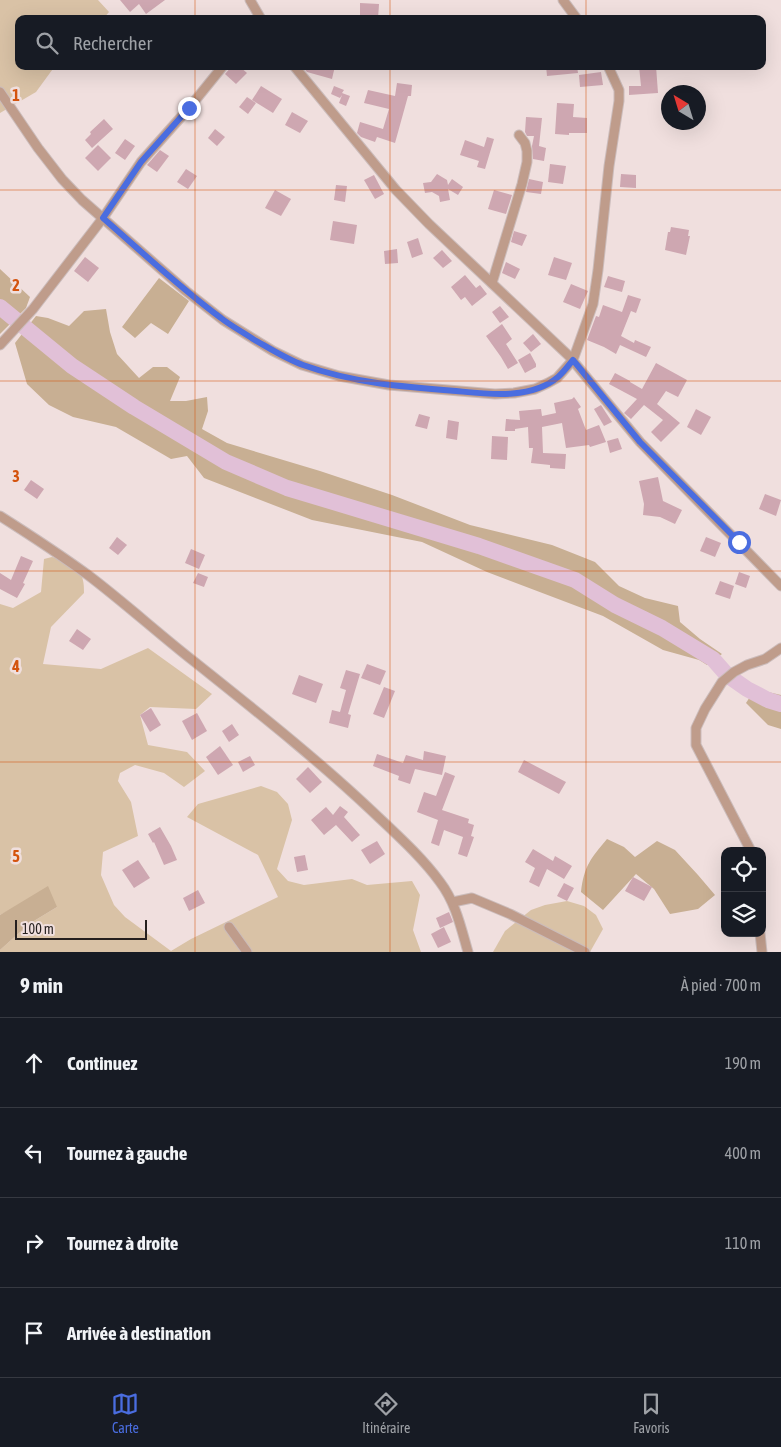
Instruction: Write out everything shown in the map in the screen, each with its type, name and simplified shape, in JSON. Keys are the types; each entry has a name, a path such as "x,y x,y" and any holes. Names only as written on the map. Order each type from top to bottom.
{"street":[{"path":"250,0 259,15"},
{"path":"563,0 574,15"},
{"path":"0,345 33,309 103,218 141,162 220,70"},
{"path":"297,70 396,190 429,224 547,333 573,360 640,442 781,586"},
{"path":"0,92 38,148 82,200 186,291 223,320 302,365 339,376 389,385 495,394 535,389 561,374 573,360 593,304 609,166 619,101 619,90 610,70"},
{"path":"492,283 527,162 525,143 519,135"},
{"path":"0,516 46,545 90,577 239,697 327,771 397,834 441,883 453,902 468,952"},
{"path":"749,847 696,746 696,728 705,709 722,682 734,672 765,659 781,648"},
{"path":"453,902 472,898 510,914 585,952"},
{"path":"229,928 247,952"},
{"path":"760,937 762,952"}],"shaded area":[{"path":"0,0 98,0 109,12 106,15 15,15 15,70 52,70 36,92 0,113"},
{"path":"0,269 30,297 26,308 0,334"},
{"path":"159,278 189,301 168,334 151,323 135,338 122,327"},
{"path":"106,309 110,332 117,354 139,378 153,367 167,367 180,377 170,401 186,401 207,397 208,411 202,429 227,443 392,495 470,525 552,545 595,562 619,586 645,598 678,606 680,622 722,654 707,665 699,660 663,650 603,616 487,572 422,542 312,520 204,478 187,456 171,459 116,427 73,417 49,405 27,384 15,343 36,316 48,318 69,326 84,311"},
{"path":"52,557 68,563 78,570 84,583 84,593 51,627 43,664 101,669 148,648 212,694 196,709 150,707 140,715 148,745 187,752 205,771 184,787 164,773 135,765 120,773 118,781 131,802 138,836 103,852 101,875 114,905 125,917 171,951 191,939 278,897 258,855 187,817 198,804 261,786 277,792 288,804 292,820 277,869 288,881 304,885 352,879 367,885 412,881 420,895 413,930 421,952 0,952 29,924 57,907 14,908 0,915 0,604 13,608 41,592 44,559"},
{"path":"755,689 781,695 781,729 768,725 746,703"},
{"path":"607,839 624,847 635,857 657,841 675,850 715,895 698,909 670,914 654,889 636,874 603,910 581,892 586,869"},
{"path":"48,886 57,907 29,924 0,950 0,915"},
{"path":"567,901 584,906 596,915 603,929 590,952 493,952 505,931 531,910"}],"building":[{"path":"120,0 165,0 146,14 139,4 130,12"},
{"path":"360,3 379,4 378,15 360,15"},
{"path":"228,70 244,70 247,73 236,84 225,74"},
{"path":"305,70 334,70 332,79"},
{"path":"546,70 578,70 578,73 547,76"},
{"path":"639,70 656,70 658,93 629,95 629,86 641,86"},
{"path":"601,72 603,85 580,87 579,75"},
{"path":"397,83 412,85 411,96 408,96 395,143 377,137 375,142 361,137 357,133 360,122 383,129 389,109 364,103 368,90 395,96"},
{"path":"261,86 282,99 273,113 252,100"},
{"path":"334,86 344,90 342,93 350,96 346,106 339,103 342,95 340,98 331,94"},
{"path":"247,97 256,103 248,114 239,107"},
{"path":"557,103 574,104 573,117 587,118 587,133 555,134"},
{"path":"292,112 308,121 300,133 285,125"},
{"path":"526,117 542,118 539,146 546,148 544,161 533,159 532,146 534,136 527,136 525,132"},
{"path":"104,119 113,129 92,148 85,140 91,134 90,132"},
{"path":"215,129 225,137 217,146 208,138"},
{"path":"487,137 494,139 485,169 477,167 479,161 460,155 465,140 484,147"},
{"path":"125,139 135,146 125,160 115,153"},
{"path":"98,145 111,158 98,171 85,158"},
{"path":"160,150 169,156 157,172 147,165"},
{"path":"550,164 566,166 563,184 548,182"},
{"path":"186,169 197,176 188,189 177,182"},
{"path":"437,174 447,180 448,185 452,179 463,187 458,195 448,189 450,200 440,202 439,196 432,192 425,193 423,183 431,182"},
{"path":"621,174 636,175 636,188 620,187"},
{"path":"374,175 384,194 375,199 364,180"},
{"path":"529,179 543,182 541,194 526,192"},
{"path":"336,185 347,186 345,202 334,200"},
{"path":"275,190 291,199 281,216 265,208"},
{"path":"494,190 512,195 506,214 488,209"},
{"path":"333,221 357,225 354,244 330,240"},
{"path":"671,227 689,230 688,236 690,236 686,255 665,250 668,232 670,232"},
{"path":"514,231 527,235 522,246 511,242"},
{"path":"418,238 423,254 412,258 407,242"},
{"path":"397,249 398,263 385,264 384,251"},
{"path":"442,250 452,261 443,268 433,258"},
{"path":"85,257 99,268 88,282 74,271"},
{"path":"554,257 572,263 566,280 548,275"},
{"path":"506,262 520,269 515,279 502,273"},
{"path":"465,275 476,288 480,285 487,294 472,306 465,297 461,300 451,287"},
{"path":"608,276 625,281 622,292 604,287"},
{"path":"571,284 588,291 580,309 563,302"},
{"path":"628,295 641,299 636,313 631,311 621,336 634,343 635,340 651,347 646,357 620,345 616,354 587,340 596,316 599,317 603,305 622,312"},
{"path":"500,306 509,317 500,323 492,312"},
{"path":"502,324 512,339 506,344 518,363 508,369 486,336"},
{"path":"533,334 541,344 531,352 523,343"},
{"path":"530,353 536,367 525,373 518,360"},
{"path":"656,363 687,380 678,397 666,391 657,404 680,423 661,442 651,432 663,420 644,405 631,419 624,413 637,399 609,384 615,373 642,389"},
{"path":"574,397 581,407 578,409 586,430 599,425 606,442 590,447 589,445 566,448 562,423 542,427 543,453 566,454 565,469 550,468 550,465 531,463 533,448 529,448 528,427 515,429 515,431 505,431 506,419 520,420 519,411 541,409 542,416 556,413 554,403"},
{"path":"601,405 612,422 604,426 594,409"},
{"path":"696,409 711,417 701,435 687,427"},
{"path":"419,414 430,417 427,429 415,426"},
{"path":"448,420 459,422 457,440 446,438"},
{"path":"492,436 508,437 507,460 491,459"},
{"path":"618,438 622,449 610,453 607,441"},
{"path":"658,477 663,501 682,510 675,524 660,517 643,515 644,504 639,481"},
{"path":"31,480 44,489 37,499 24,490"},
{"path":"765,494 781,500 776,516 759,509"},
{"path":"117,537 127,545 118,555 109,548"},
{"path":"706,537 721,543 715,557 700,551"},
{"path":"191,549 205,555 199,569 185,563"},
{"path":"21,556 33,561 23,583 25,584 17,598 0,589 0,573 11,580"},
{"path":"739,572 750,576 746,588 735,584"},
{"path":"198,573 208,577 204,587 193,583"},
{"path":"720,581 734,586 730,599 715,594"},
{"path":"77,629 91,639 83,650 69,641"},
{"path":"367,664 386,671 380,685 361,678"},
{"path":"346,670 360,674 348,714 351,715 348,728 329,723 332,710 340,712 346,690 340,688"},
{"path":"299,675 323,684 316,703 292,694"},
{"path":"384,687 395,691 384,718 373,714"},
{"path":"151,708 161,725 150,732 140,715"},
{"path":"197,713 207,731 192,740 182,721"},
{"path":"232,724 239,735 229,742 222,731"},
{"path":"220,746 233,765 218,775 206,757"},
{"path":"424,751 446,756 442,775 415,769 410,784 398,780 399,776 373,766 377,754 403,763 406,755 423,760"},
{"path":"250,756 255,765 243,772 238,762"},
{"path":"524,760 566,782 559,794 518,772"},
{"path":"308,767 322,782 310,793 296,779"},
{"path":"445,772 455,776 442,810 469,819 468,823 474,825 471,836 474,837 467,857 458,854 463,837 444,830 439,846 431,843 438,820 417,812 424,792 436,796"},
{"path":"340,806 348,812 344,817 360,835 352,842 336,825 324,835 311,820 326,807 333,815"},
{"path":"160,827 177,860 164,865 154,842 148,834"},
{"path":"377,841 385,854 370,864 361,850"},
{"path":"533,849 553,861 555,856 572,866 564,879 547,869 539,887 529,882 535,868 525,862"},
{"path":"305,855 308,870 297,872 294,857"},
{"path":"138,860 150,878 134,888 122,870"},
{"path":"633,877 652,887 644,901 625,891"},
{"path":"564,883 574,888 567,901 557,896"},
{"path":"198,890 205,903 189,911 183,898"},
{"path":"449,912 453,922 440,928 436,918"},
{"path":"444,927 451,942 438,948 431,934"}],"waterway":[{"path":"0,307 72,366 134,407 226,462 287,488 479,546 575,580 615,605 662,628 713,659 727,675 747,689 768,700 781,704"}],"route":[{"path":"189,108 141,162 103,218 186,291 223,320 272,351 302,365 339,376 389,385 495,394 514,393 535,389 557,378 573,360 640,442 739,542"}]}
